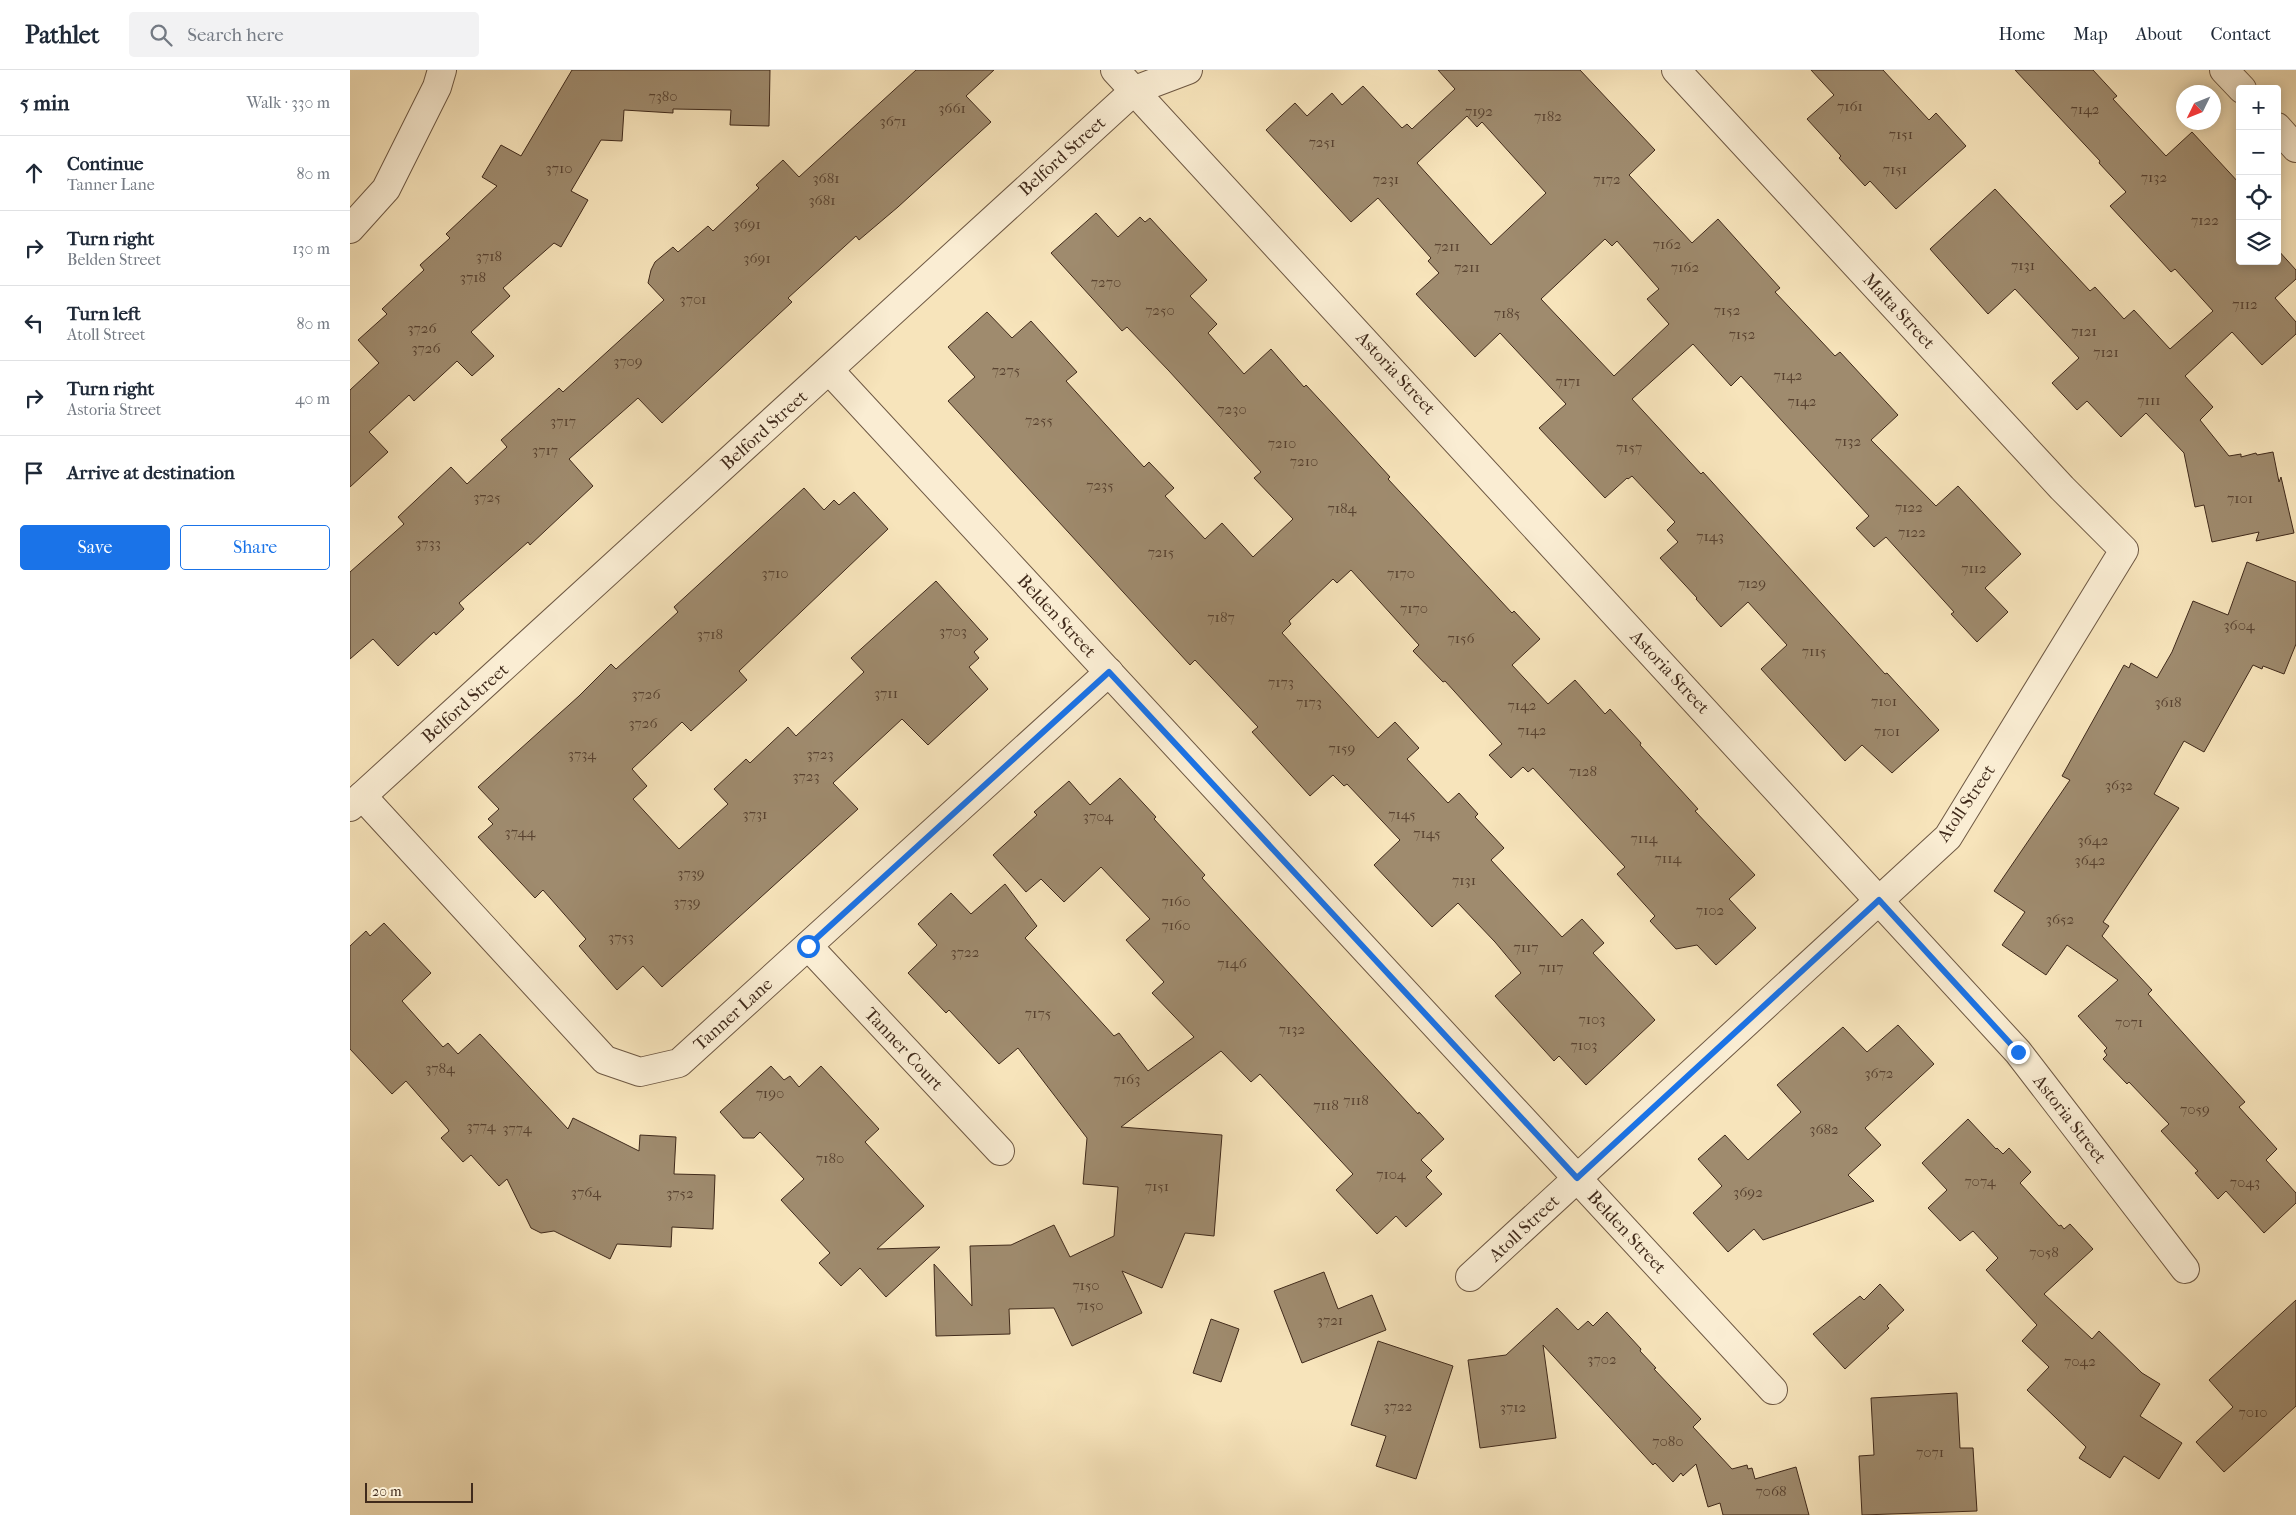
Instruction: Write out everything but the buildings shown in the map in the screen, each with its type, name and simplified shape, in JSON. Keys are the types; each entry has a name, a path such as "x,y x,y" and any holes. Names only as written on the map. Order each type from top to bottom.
{"street":[{"path":"350,229 386,189 437,87 442,70"},
{"name":"Astoria Street","path":"1115,70 2018,1052 2186,1270"},
{"name":"Belford Street","path":"356,802 1134,90 1188,70"},
{"name":"Malta Street","path":"1676,70 2062,488 2124,550"},
{"path":"2224,70 2238,85"},
{"path":"2279,130 2296,148"},
{"name":"Belden Street","path":"829,370 1773,1390"},
{"name":"Atoll Street","path":"1470,1277 1948,837 2124,550"},
{"name":"Tanner Lane","path":"356,802 605,1060 640,1072 679,1063 1109,672"},
{"name":"Tanner Court","path":"808,946 1000,1151"}],"route":[{"path":"808,946 1109,672 1577,1178 1879,900 2018,1052"}]}
